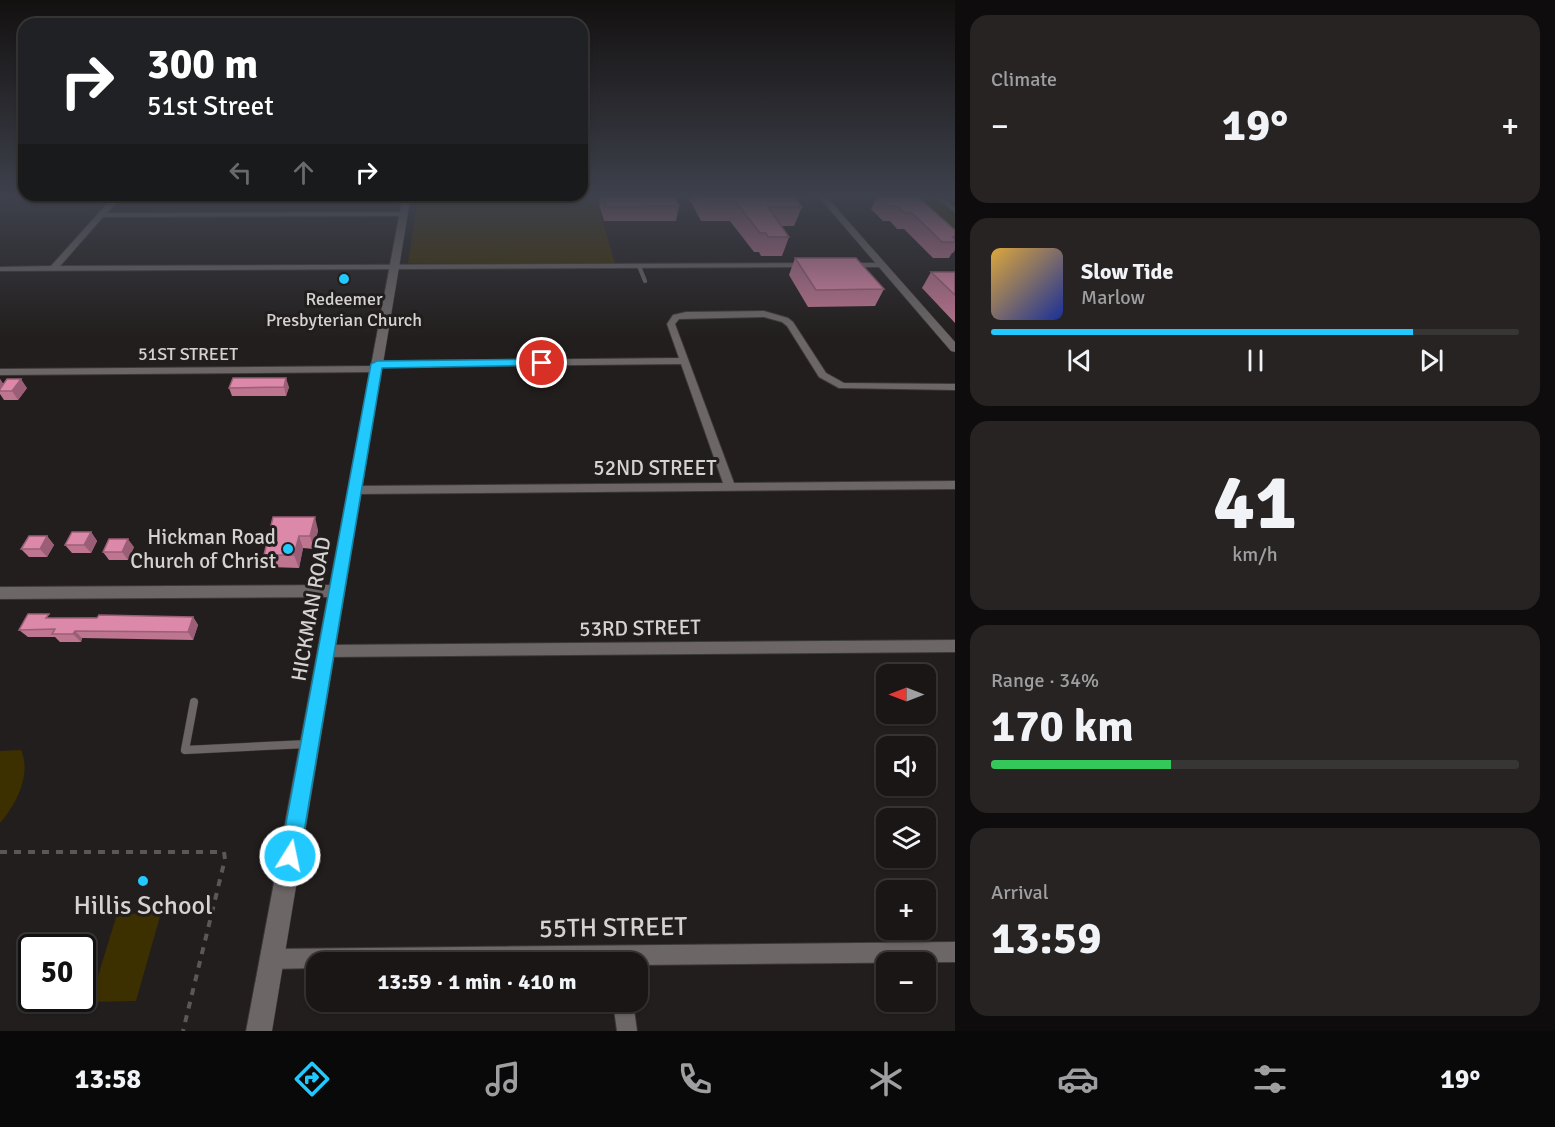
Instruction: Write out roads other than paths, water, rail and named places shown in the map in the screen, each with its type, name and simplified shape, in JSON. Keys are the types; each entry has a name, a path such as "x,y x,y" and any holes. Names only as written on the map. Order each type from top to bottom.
{"main road":[{"name":"HICKMAN ROAD","path":"259,1031 398,243"},
{"path":"863,243 955,349"}],"street":[{"path":"53,268 76,243"},
{"path":"0,269 818,265"},
{"path":"840,265 882,265"},
{"path":"730,487 671,324 676,318 686,315 778,317 790,324 822,375 834,383 851,387 955,387"},
{"name":"51ST STREET","path":"0,372 684,362"},
{"name":"52ND STREET","path":"355,489 955,485"},
{"path":"0,593 337,591"},
{"name":"53RD STREET","path":"326,651 955,646"},
{"name":"55TH STREET","path":"648,958 955,952"},
{"name":"55TH STREET","path":"272,959 306,959"},
{"path":"624,1012 627,1031"}],"lane":[{"path":"639,266 645,281"},
{"path":"194,702 185,750 310,744"}],"place":[{"name":"Redeemer Presbyterian Church","path":"344,279"},
{"name":"Hickman Road Church of Christ","path":"288,549"},
{"name":"Hillis School","path":"143,881"}]}
